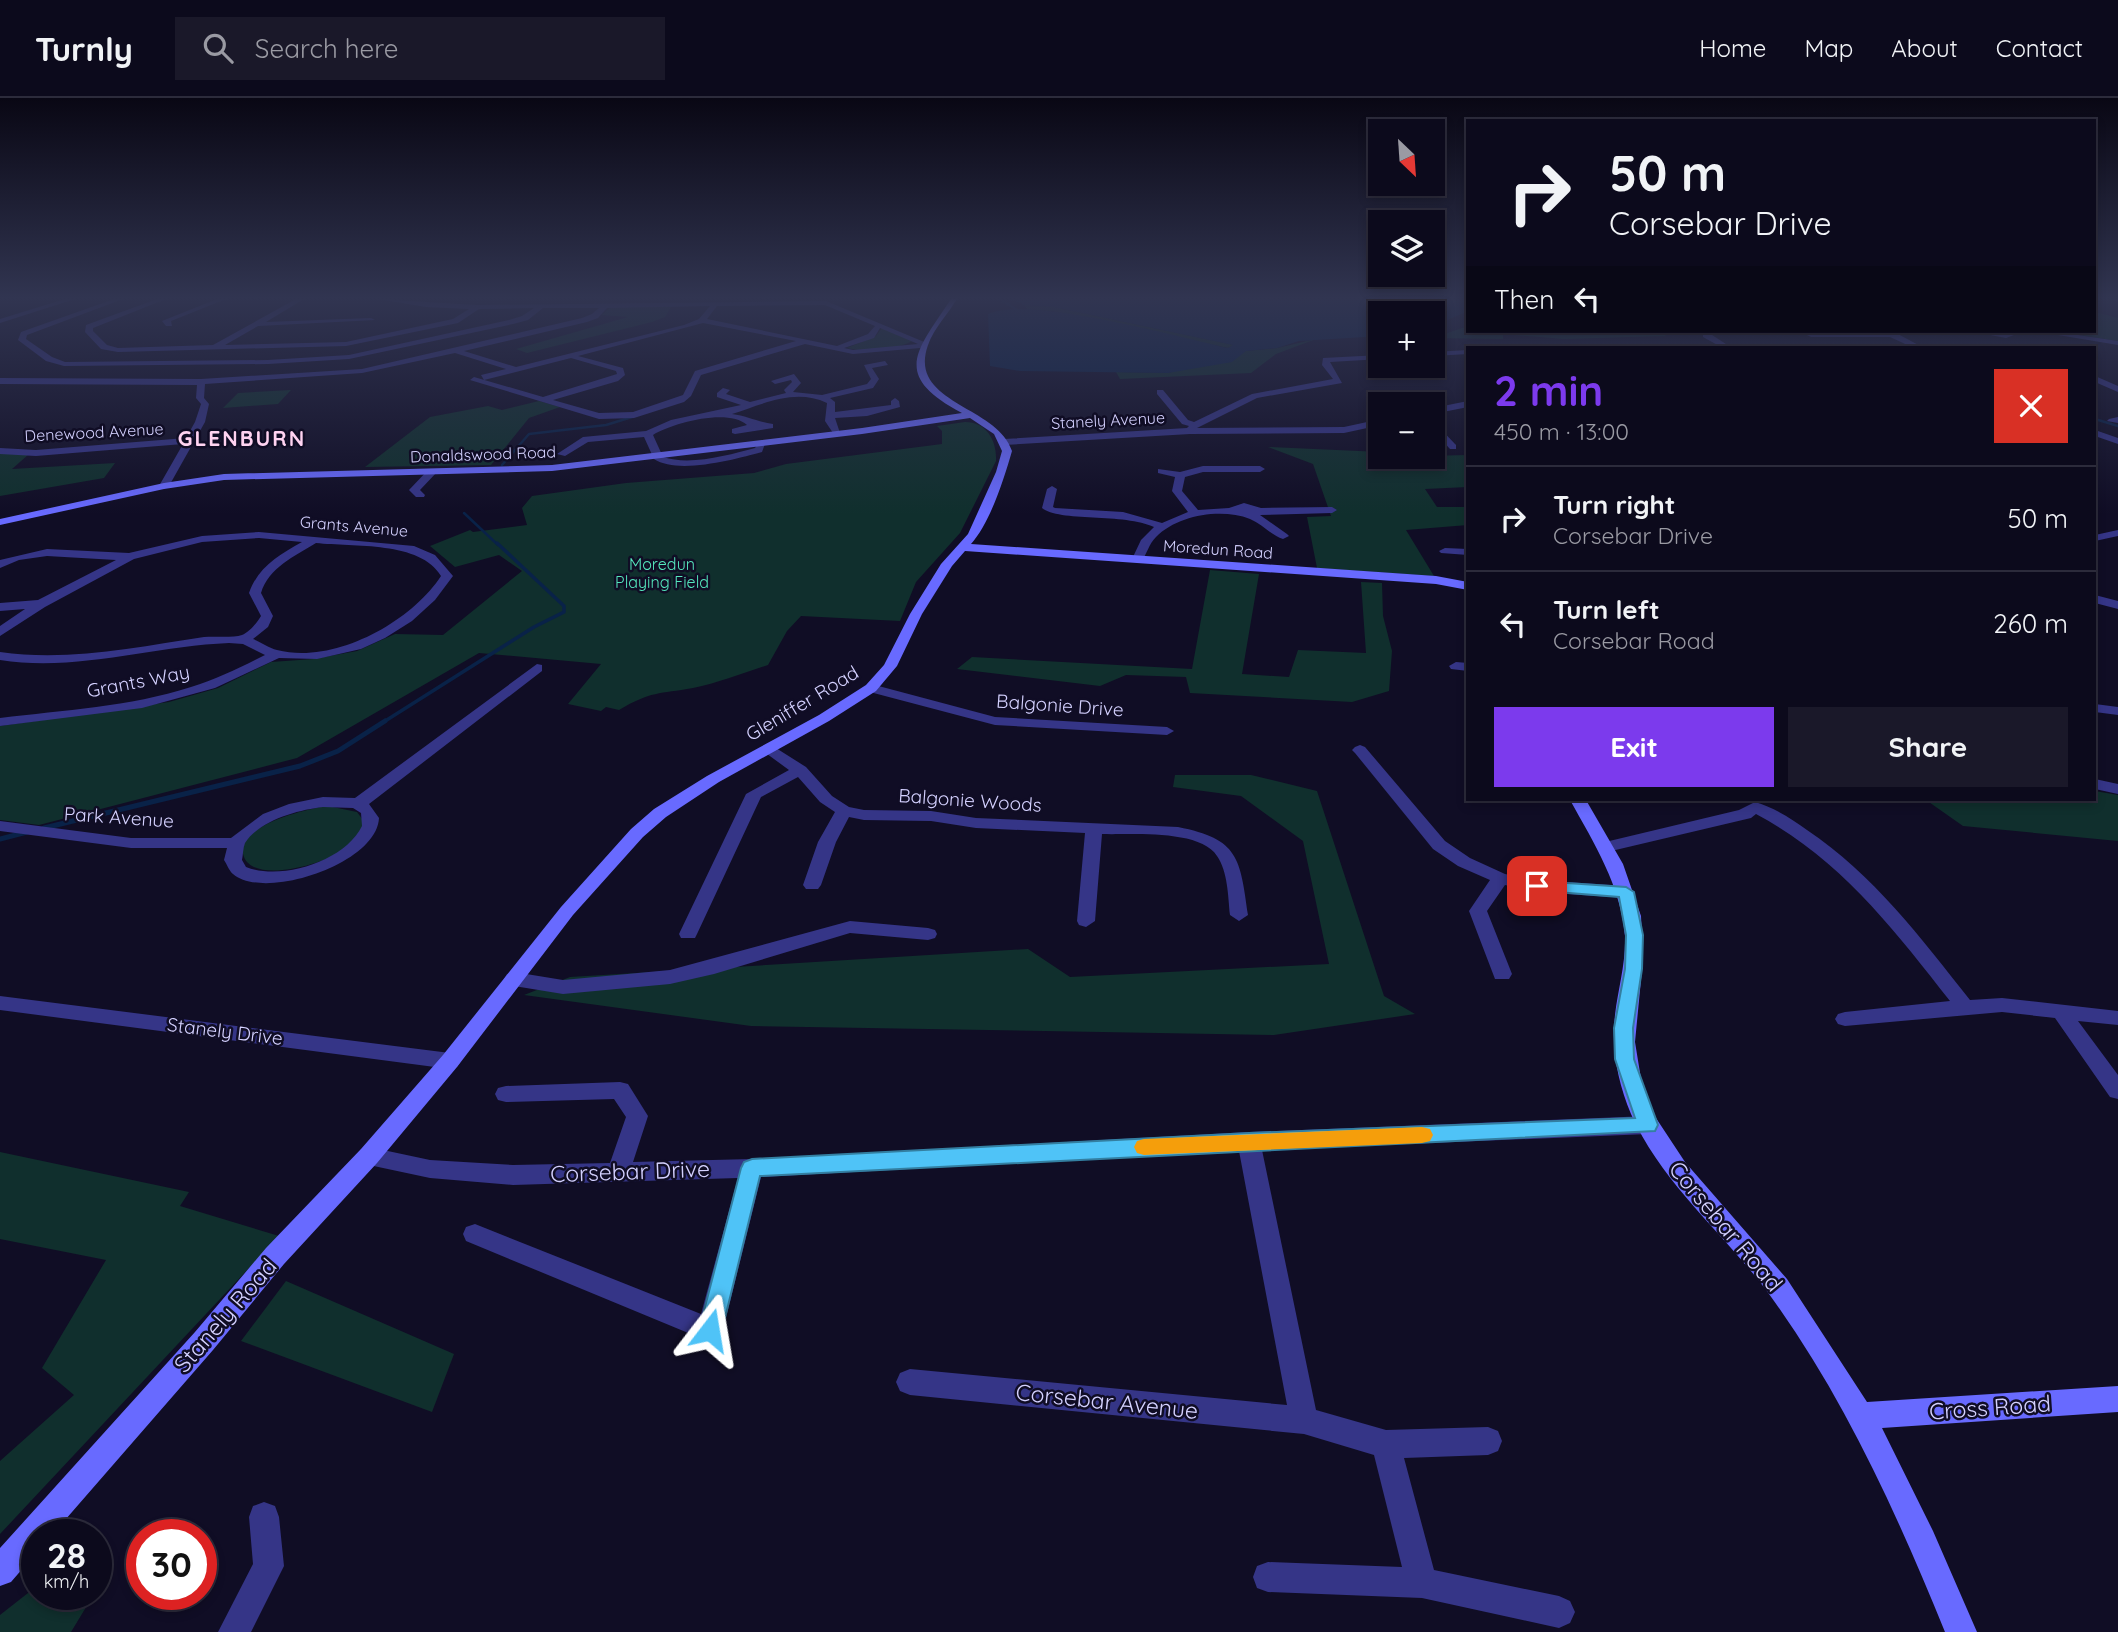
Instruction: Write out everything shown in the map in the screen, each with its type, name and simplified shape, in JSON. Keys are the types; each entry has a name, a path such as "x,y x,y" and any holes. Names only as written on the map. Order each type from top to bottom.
{"street":[{"path":"157,381 176,371"},
{"path":"0,381 201,382 360,371"},
{"path":"494,380 519,371"},
{"path":"546,399 615,379 621,375 620,371"},
{"path":"474,380 494,380 599,416 634,415 681,400 687,396 698,373 706,371"},
{"path":"562,454 586,439 648,434 687,419 720,414 747,404 792,396 823,397 870,386 875,379 867,371"},
{"path":"923,371 929,387 937,396 998,432 1004,442"},
{"path":"1160,392 1192,428 1255,396 1339,381 1331,371"},
{"path":"775,381 791,375 797,383 788,390 792,396"},
{"path":"277,377 271,385 284,387"},
{"path":"2096,379 2118,379"},
{"path":"2096,379 2118,391"},
{"path":"164,486 200,422 205,404 200,398 201,382"},
{"path":"2106,393 2118,391"},
{"path":"706,397 723,392 747,404"},
{"path":"823,397 831,402 831,424 838,434"},
{"path":"831,415 867,413 895,404 909,408"},
{"path":"1445,409 1466,404"},
{"path":"720,414 746,419 754,426"},
{"name":"Donaldswood Road","path":"0,522 164,486 263,474 552,468 838,434 969,415"},
{"name":"Stanely Avenue","path":"1004,442 1192,428 1344,430 1368,425"},
{"path":"735,430 770,426"},
{"path":"2096,433 2118,441"},
{"path":"648,434 657,457"},
{"path":"1445,438 1453,447"},
{"name":"Denewood Avenue","path":"0,451 36,453 189,441"},
{"name":"Gleniffer Road","path":"450,1061 567,911 636,832 693,791 871,688 890,666 916,614 947,564 973,535 1005,462 1007,451 1004,442"},
{"path":"554,446 573,447"},
{"path":"1162,471 1180,475 1203,470 1260,469"},
{"path":"400,492 416,492 432,472"},
{"path":"1180,475 1177,491 1195,513"},
{"path":"1052,489 1047,508 1054,511 1152,521 1160,526"},
{"path":"1138,559 1142,544 1160,526 1195,513 1233,511 1244,506 1283,536"},
{"path":"1256,514 1332,510"},
{"path":"2096,538 2118,533"},
{"name":"Grants Avenue","path":"0,632 41,604 131,557 167,545 235,536 314,540 423,551 442,567 447,576 441,586 378,638 333,652 277,654 243,639 64,658 17,659 0,656"},
{"path":"243,639 263,624 267,616 255,593 257,581 277,563 314,540"},
{"name":"Moredun Road","path":"964,547 1436,580 1466,586"},
{"path":"1445,551 1466,552"},
{"path":"0,564 10,558 37,553 131,557"},
{"path":"2096,598 2118,606"},
{"path":"0,607 41,604"},
{"name":"Grants Way","path":"0,722 152,702 185,694 277,654"},
{"path":"358,804 537,668"},
{"name":"Balgonie Drive","path":"871,688 995,721 1167,731"},
{"path":"2096,708 2118,710"},
{"path":"768,748 800,770 826,799 844,811 827,842 812,885"},
{"path":"1360,750 1439,845 1464,862 1500,878 1537,886 1626,892"},
{"path":"688,934 754,794 800,770"},
{"path":"2096,784 2118,789"},
{"name":"Corsebar Road","path":"1579,801 1608,848 1626,892 1634,935 1634,969 1624,1028 1625,1059 1648,1125 1676,1169 1777,1286 1862,1416 1903,1496 1961,1632"},
{"path":"326,802 358,804 369,814 372,824 367,836 354,849 312,870 264,877 246,873 234,866 231,855 236,843 247,831 283,811 326,802"},
{"path":"1608,848 1745,814 1754,803 1784,820 1875,894 1965,1007"},
{"name":"Balgonie Woods","path":"844,811 864,816 931,816 976,823 1178,832 1209,839 1232,862 1239,915"},
{"name":"Park Avenue","path":"0,826 131,843 236,843"},
{"path":"1086,921 1094,829"},
{"path":"1500,878 1478,911 1502,974"},
{"path":"514,979 563,987 670,977 850,927 928,934"},
{"name":"Stanely Drive","path":"0,1003 450,1061"},
{"path":"1845,1019 2002,1005 2118,1018"},
{"path":"2060,1012 2118,1091"},
{"name":"Stanely Road","path":"0,1571 204,1341 275,1256 369,1156 450,1061"},
{"path":"506,1094 620,1090 637,1116 619,1171"},
{"name":"Corsebar Drive","path":"369,1156 430,1169 513,1175 752,1168 1249,1142 1648,1125"},
{"path":"1249,1142 1304,1420"},
{"path":"475,1234 710,1330 752,1168"},
{"name":"Corsebar Avenue","path":"910,1382 1304,1420 1386,1444 1488,1441"},
{"name":"Cross Road","path":"1862,1416 2118,1399"},
{"path":"1386,1444 1422,1584"},
{"path":"234,1632 268,1566 264,1517"},
{"path":"1268,1577 1422,1584 1559,1612"}],"green space":[{"path":"1177,371 1254,371 1251,373 1120,379 1116,372 1168,373"},
{"path":"291,390 278,404 223,408 238,393"},
{"path":"539,401 560,407 529,418 491,465 365,467 430,417 488,406 502,410"},
{"name":"Moredun Playing Field","path":"965,422 979,425 989,434 995,446 996,461 960,533 916,582 900,621 801,616 787,631 768,665 702,686 648,696 619,710 606,707 601,711 568,704 601,664 479,653 297,758 39,825 0,820 0,726 169,702 218,688 271,662 313,659 357,651 395,634 443,635 522,571 499,555 455,567 430,546 470,530 473,532 527,525 522,508 532,496 626,483 754,473 786,464 942,444 942,431 937,426"},
{"path":"1268,447 1368,451 1368,469 1445,469 1445,456 1466,455 1466,487 1425,489 1437,507 1466,507 1466,525 1406,530 1434,576 1317,568 1307,517 1331,516 1313,464"},
{"path":"0,454 29,454 12,469 115,463 104,478 0,496"},
{"path":"1210,570 1259,574 1242,674 1289,677 1298,650 1366,653 1361,582 1382,583 1383,616 1392,651 1389,691 1352,702 1190,693 1186,677 1126,675 1100,686 957,669 972,657 1192,669"},
{"path":"1175,775 1251,775 1317,791 1384,996 1415,1014 1274,1035 751,1026 524,995 570,977 1028,949 1070,977 1329,964 1303,841 1241,796 1173,787"},
{"path":"2096,791 2118,795 2118,841 1963,826 1927,801 2096,801"},
{"path":"328,806 357,812 363,820 362,830 339,853 304,866 274,870 251,865 244,857 243,846 249,836 260,828 305,810"},
{"path":"0,1152 189,1192 180,1206 279,1236 0,1534 0,1461 74,1395 42,1368 106,1260 0,1239"},
{"path":"286,1281 454,1354 432,1412 241,1341"},
{"path":"21,1599 21,1610 84,1610 71,1632 0,1632 0,1615"}],"water":[{"path":"1018,371 1182,371 1168,373 1020,371"}],"waterway":[{"path":"502,465 529,434 606,425 632,417"},
{"path":"2096,419 2118,426"},
{"path":"464,513 498,545"},
{"path":"382,723 534,627 564,612 564,606 497,543"},
{"path":"44,828 300,766 338,751 385,721"},
{"path":"0,839 27,832"}],"slow traffic":[{"path":"1144,1147 1422,1135"}],"district":[{"name":"GLENBURN","path":"242,438"}],"route":[{"path":"710,1330 752,1168 1249,1142 1648,1125 1625,1059 1624,1028 1634,969 1634,935 1626,892 1537,886"}]}
